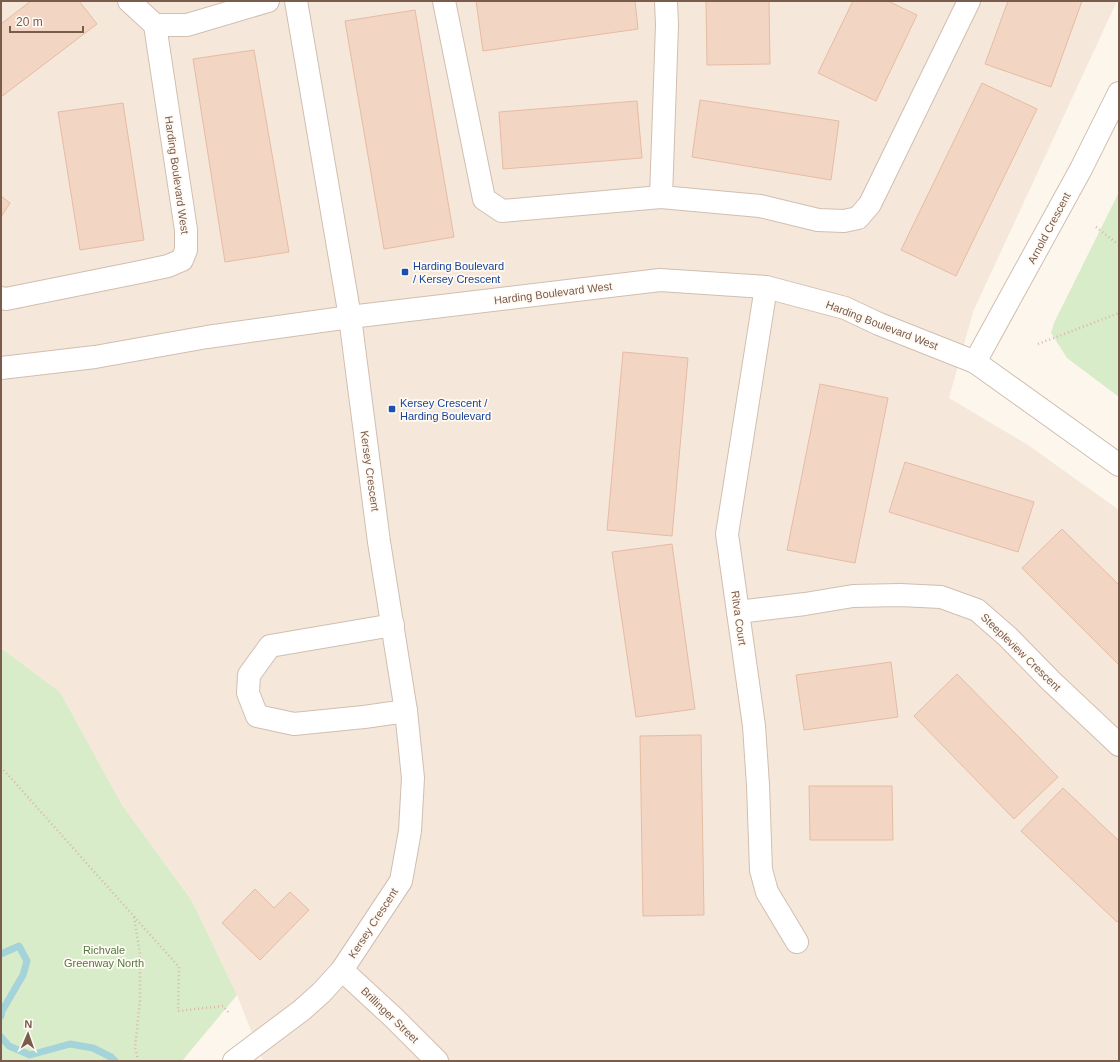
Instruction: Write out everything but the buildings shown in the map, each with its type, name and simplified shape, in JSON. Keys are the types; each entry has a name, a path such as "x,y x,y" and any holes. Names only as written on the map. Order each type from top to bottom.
{"street":[{"path":"129,1 155,25 187,25 268,1"},
{"path":"296,1 350,317"},
{"path":"444,1 484,199 502,211 661,197 760,206 818,220 844,221 858,218 870,204 969,1"},
{"path":"661,197 667,24 666,1"},
{"name":"Harding Boulevard West","path":"1,298 6,299 140,272 168,266 182,260 186,250 186,230 155,25"},
{"name":"Arnold Crescent","path":"975,362 1081,169 1119,93"},
{"name":"Harding Boulevard West","path":"1,368 95,357 207,337 350,317 660,280 766,287 845,308 879,324 975,362 1119,465"},
{"name":"Ritva Court","path":"766,287 727,534 754,726 761,870 767,892 798,942"},
{"name":"Kersey Crescent","path":"234,1061 302,1010 321,993 342,970 401,881 410,831 413,778 406,711 380,542 350,317"},
{"name":"Steepleview Crescent","path":"738,612 853,596 900,595 941,597 977,610 1008,637 1050,680 1119,745"},
{"path":"393,625 270,646 249,675 248,693 257,716 294,724 406,711"},
{"name":"Brillinger Street","path":"342,970 393,1017 437,1061"}],"path":[{"path":"1096,227 1119,246"},
{"path":"1038,344 1119,313"},
{"path":"1,767 179,967 178,1011 223,1006 230,1014"},
{"path":"133,915 140,954 140,1001 135,1047 138,1061"}],"shaded area":[{"path":"1,1 1117,1 973,312 949,398 1028,445 1119,510 1119,1061 263,1061 237,995 192,901 122,805 60,692 1,648"}],"green space":[{"path":"1119,192 1119,397 1067,358 1051,333 1054,323"},
{"name":"Richvale Greenway North","path":"1,648 60,692 122,805 192,901 237,995 182,1061 1,1061"}],"waterway":[{"path":"1,954 19,946 27,961 23,975 2,1011 1,1016"},
{"path":"1,1037 9,1046 30,1055 70,1044 93,1048 111,1057 115,1061"}],"place":[{"name":"Harding Boulevard / Kersey Crescent","path":"405,272"},
{"name":"Kersey Crescent / Harding Boulevard","path":"392,409"}]}
